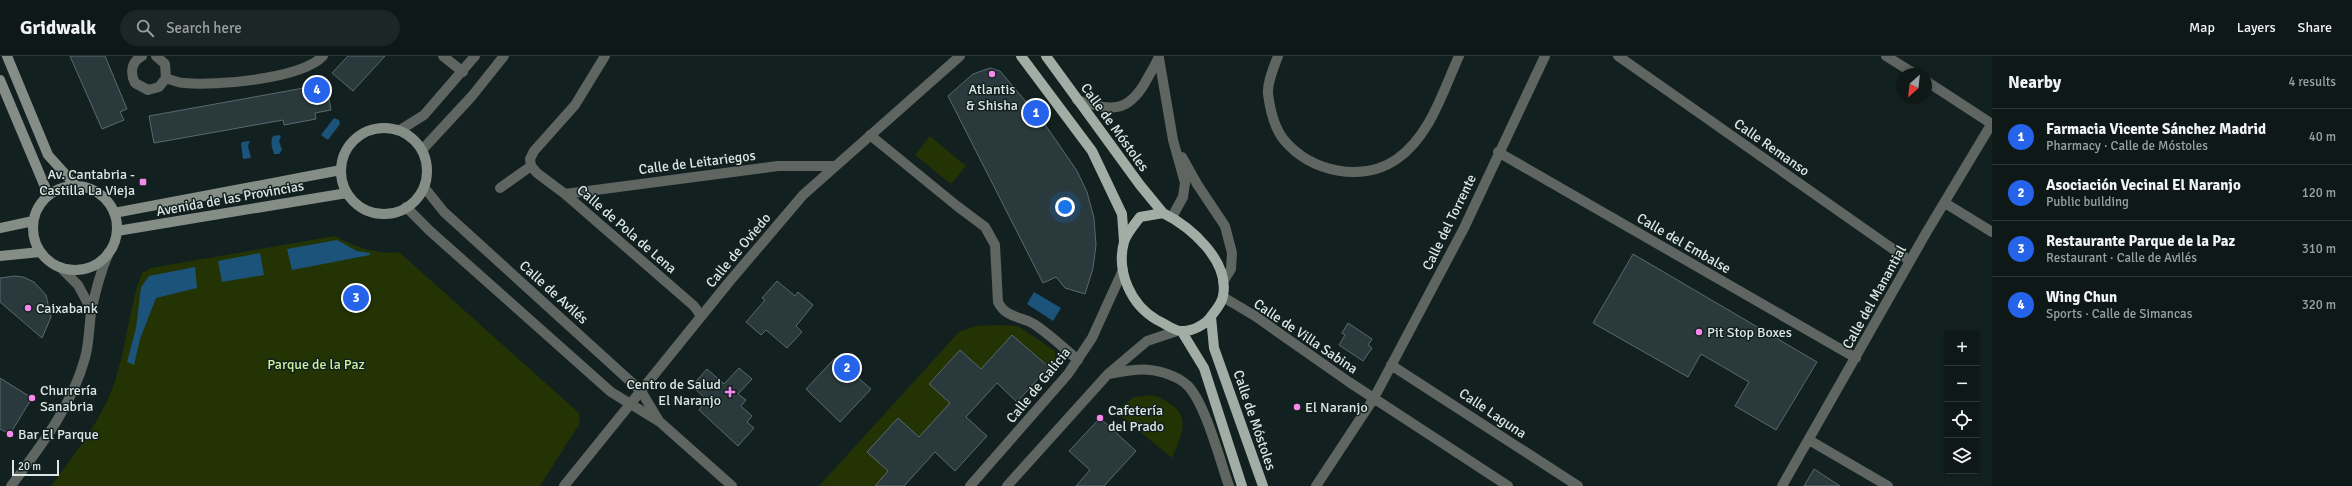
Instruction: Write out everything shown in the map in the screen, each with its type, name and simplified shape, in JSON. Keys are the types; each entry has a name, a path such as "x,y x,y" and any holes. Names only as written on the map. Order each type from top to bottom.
{"main road":[{"path":"7,56 48,155 76,186"},
{"name":"Calle de Móstoles","path":"1046,56 1140,185 1168,215"},
{"path":"1021,58 1092,151 1122,214 1124,241 1121,262 1127,288 1148,314 1180,331 1204,368 1242,486"},
{"path":"0,80 48,194"},
{"path":"383,127 400,130 409,135 422,150 426,162 427,175 424,187 417,199 406,207 394,212 381,213 368,210 356,203 347,193 341,170 344,154 358,137 367,131 383,127"},
{"name":"Avenida de las Provincias","path":"114,213 341,170"},
{"path":"76,186 88,188 99,193 108,202 114,213 117,231 109,252 100,262 87,268 73,270 60,267 49,261 40,252 32,232 33,221 38,206 48,194 61,188 76,186"},
{"name":"Avenida de las Provincias","path":"117,231 347,193"},
{"path":"1124,241 1140,217 1168,215 1182,222 1201,240 1215,259 1223,282 1223,297 1211,317 1195,329 1180,331"},
{"path":"0,228 33,221"},
{"path":"0,256 40,252"},
{"name":"Calle de Móstoles","path":"1211,317 1214,348 1263,486"}],"street":[{"path":"136,58 132,74 135,83 141,88 153,90 160,87 166,78 165,64 156,56"},
{"path":"166,78 182,83 206,84 287,74 310,67 323,56"},
{"path":"443,56 463,72"},
{"path":"400,130 424,115 463,72 475,56"},
{"path":"422,150 476,91 504,56"},
{"path":"500,188 531,166 530,159 534,151 575,106 606,56"},
{"name":"Calle de Oviedo","path":"564,486 701,316 803,195 833,166 960,56"},
{"path":"1278,56 1271,74 1268,93 1276,124 1284,139 1310,162 1345,172 1364,172 1381,167 1397,159 1421,136 1459,56"},
{"name":"Calle del Torrente","path":"1316,486 1374,398 1464,228 1498,152 1545,56"},
{"name":"Calle Remanso","path":"1618,56 1910,261"},
{"path":"1886,56 1905,68"},
{"path":"1077,100 1095,106 1116,108 1129,104 1140,92 1159,57"},
{"path":"1159,57 1173,140 1185,183 1183,197 1168,215"},
{"path":"1932,85 1992,124"},
{"name":"Calle del Manantial","path":"1782,486 1910,261 1992,124"},
{"path":"870,135 985,227 991,235 994,245 998,302 1002,310 1009,315 1033,324 1078,360"},
{"path":"1173,140 1197,184 1225,226 1232,253 1231,269 1223,282"},
{"name":"Calle del Embalse","path":"1498,152 1856,358"},
{"name":"Calle de Pola de Lena","path":"531,166 537,173 565,194 694,306 701,316"},
{"name":"Calle de Leitariegos","path":"565,194 778,166 833,166"},
{"name":"Calle de Avilés","path":"424,187 444,212 641,391 660,422"},
{"path":"1945,203 1992,232"},
{"name":"Calle de Avilés","path":"406,207 430,231 611,392 660,422 732,486"},
{"path":"11,486 37,451 75,390 85,357 92,311 102,269 109,252"},
{"path":"60,267 78,285 92,311"},
{"name":"Calle de Galicia","path":"970,486 1068,374 1078,360 1092,338 1123,270"},
{"name":"Calle de Villa Sabina","path":"1223,297 1255,316 1374,398"},
{"path":"1007,486 1108,374 1147,341 1180,331"},
{"name":"Calle Laguna","path":"1391,365 1578,486"},
{"path":"1108,374 1149,370 1162,373 1185,384 1193,392 1206,420 1229,486"},
{"path":"1374,398 1508,486"},
{"path":"1809,440 1888,486"}],"green space":[{"path":"930,136 966,166 951,184 915,155"},
{"name":"Parque de la Paz","path":"335,236 350,244 374,251 390,253 399,252 579,413 580,423 540,486 51,486 89,433 108,399 119,368 133,304 142,273 151,268"},
{"path":"976,326 1018,326 1055,351 1056,363 1054,370 1012,335 981,369 960,350 929,384 950,403 921,439 868,452 888,472 875,486 819,486 959,332"},
{"path":"1153,395 1166,401 1180,413 1182,428 1172,458 1115,411 1134,397"}],"water":[{"path":"334,118 339,120 340,124 328,140 321,135"},
{"path":"279,135 281,137 279,141 282,150 279,154 274,154 271,143 273,136"},
{"path":"250,141 248,146 251,158 243,159 241,144 242,142"},
{"path":"337,240 357,251 370,253 370,255 292,270 287,249"},
{"path":"260,253 264,275 222,282 218,261"},
{"path":"195,267 197,288 156,298 140,339 134,365 127,362 136,328 141,287 149,276"},
{"path":"1034,292 1061,308 1053,321 1027,304"}],"building":[{"path":"70,56 105,56 127,109 120,112 124,120 102,129"},
{"path":"348,56 385,56 353,91 332,73"},
{"path":"990,68 1000,71 1044,123 1077,171 1087,192 1094,218 1096,245 1093,268 1085,294 1065,288 1056,277 1043,283 948,96 973,74"},
{"path":"326,84 331,110 315,113 316,119 284,125 283,120 154,143 149,116"},
{"path":"1633,254 1817,362 1776,430 1735,406 1749,382 1701,354 1688,377 1593,323"},
{"name":"Caixabank","path":"15,276 23,277 34,282 46,295 51,317 42,338 0,302 0,278"},
{"path":"777,281 795,296 798,292 813,305 796,326 802,332 787,348 766,330 761,335 746,322 765,300 762,298"},
{"path":"1348,323 1372,339 1368,345 1372,348 1363,361 1339,345 1345,335 1342,333"},
{"path":"1012,335 1049,367 1017,402 997,383 966,417 987,436 955,471 935,452 904,486 875,486 888,471 867,452 898,418 919,437 950,403 929,384 960,350 981,369"},
{"path":"835,358 871,389 840,422 806,389"},
{"path":"739,368 752,379 738,394 746,400 741,406 752,416 747,422 754,428 738,446 699,410 707,400 692,386 707,369 724,384"},
{"path":"0,378 32,398 10,434 0,429"},
{"path":"1100,418 1136,451 1104,486 1076,486 1090,470 1069,451"},
{"path":"1814,469 1840,486 1804,486"}],"place":[{"name":"Atlantis & Shisha","path":"992,74"},
{"name":"Wing Chun","path":"317,90"},
{"name":"Farmacia Vicente Sánchez Madrid","path":"1036,113"},
{"name":"Av. Cantabria - Castilla La Vieja","path":"143,182"},
{"name":"Restaurante Parque de la Paz","path":"356,298"},
{"name":"Caixabank","path":"28,308"},
{"name":"Pit Stop Boxes","path":"1699,332"},
{"name":"Asociación Vecinal El Naranjo","path":"847,368"},
{"name":"Centro de Salud El Naranjo","path":"730,392"},
{"name":"Churrería Sanabria","path":"32,398"},
{"name":"El Naranjo","path":"1297,407"},
{"name":"Cafetería del Prado","path":"1100,418"},
{"name":"Bar El Parque","path":"10,434"}]}
